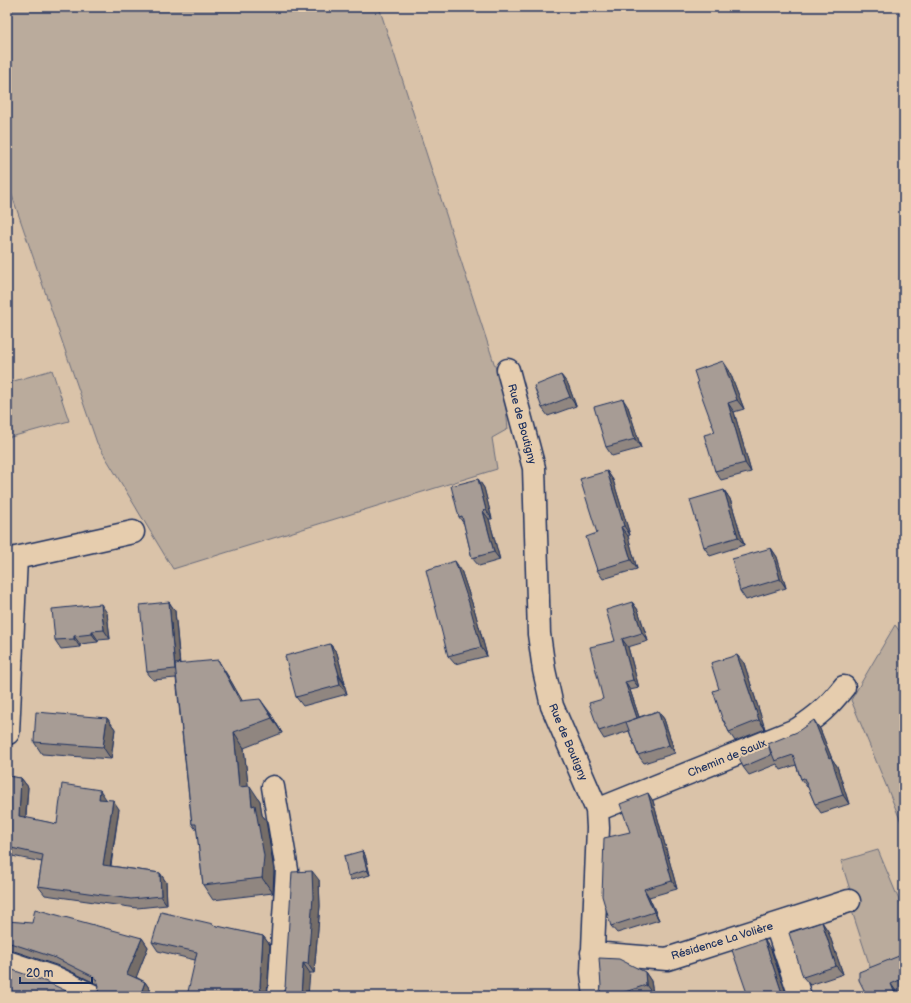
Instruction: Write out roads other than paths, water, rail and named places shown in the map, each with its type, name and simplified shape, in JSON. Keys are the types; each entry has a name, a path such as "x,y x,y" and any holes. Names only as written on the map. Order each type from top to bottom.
{"street":[{"name":"Rue de Boutigny","path":"508,370 534,468 539,634 544,670 552,706 597,810 598,828 592,952 592,973 595,996"},
{"path":"8,733 11,559 133,532"},
{"name":"Chemin de Saulx","path":"597,810 798,729 818,716 832,702 844,686"},
{"path":"272,787 287,870 279,996"},
{"name":"Résidence La Volière","path":"592,952 667,959 849,901"},
{"path":"776,925 800,996"},
{"path":"7,962 58,979 93,996"}]}
